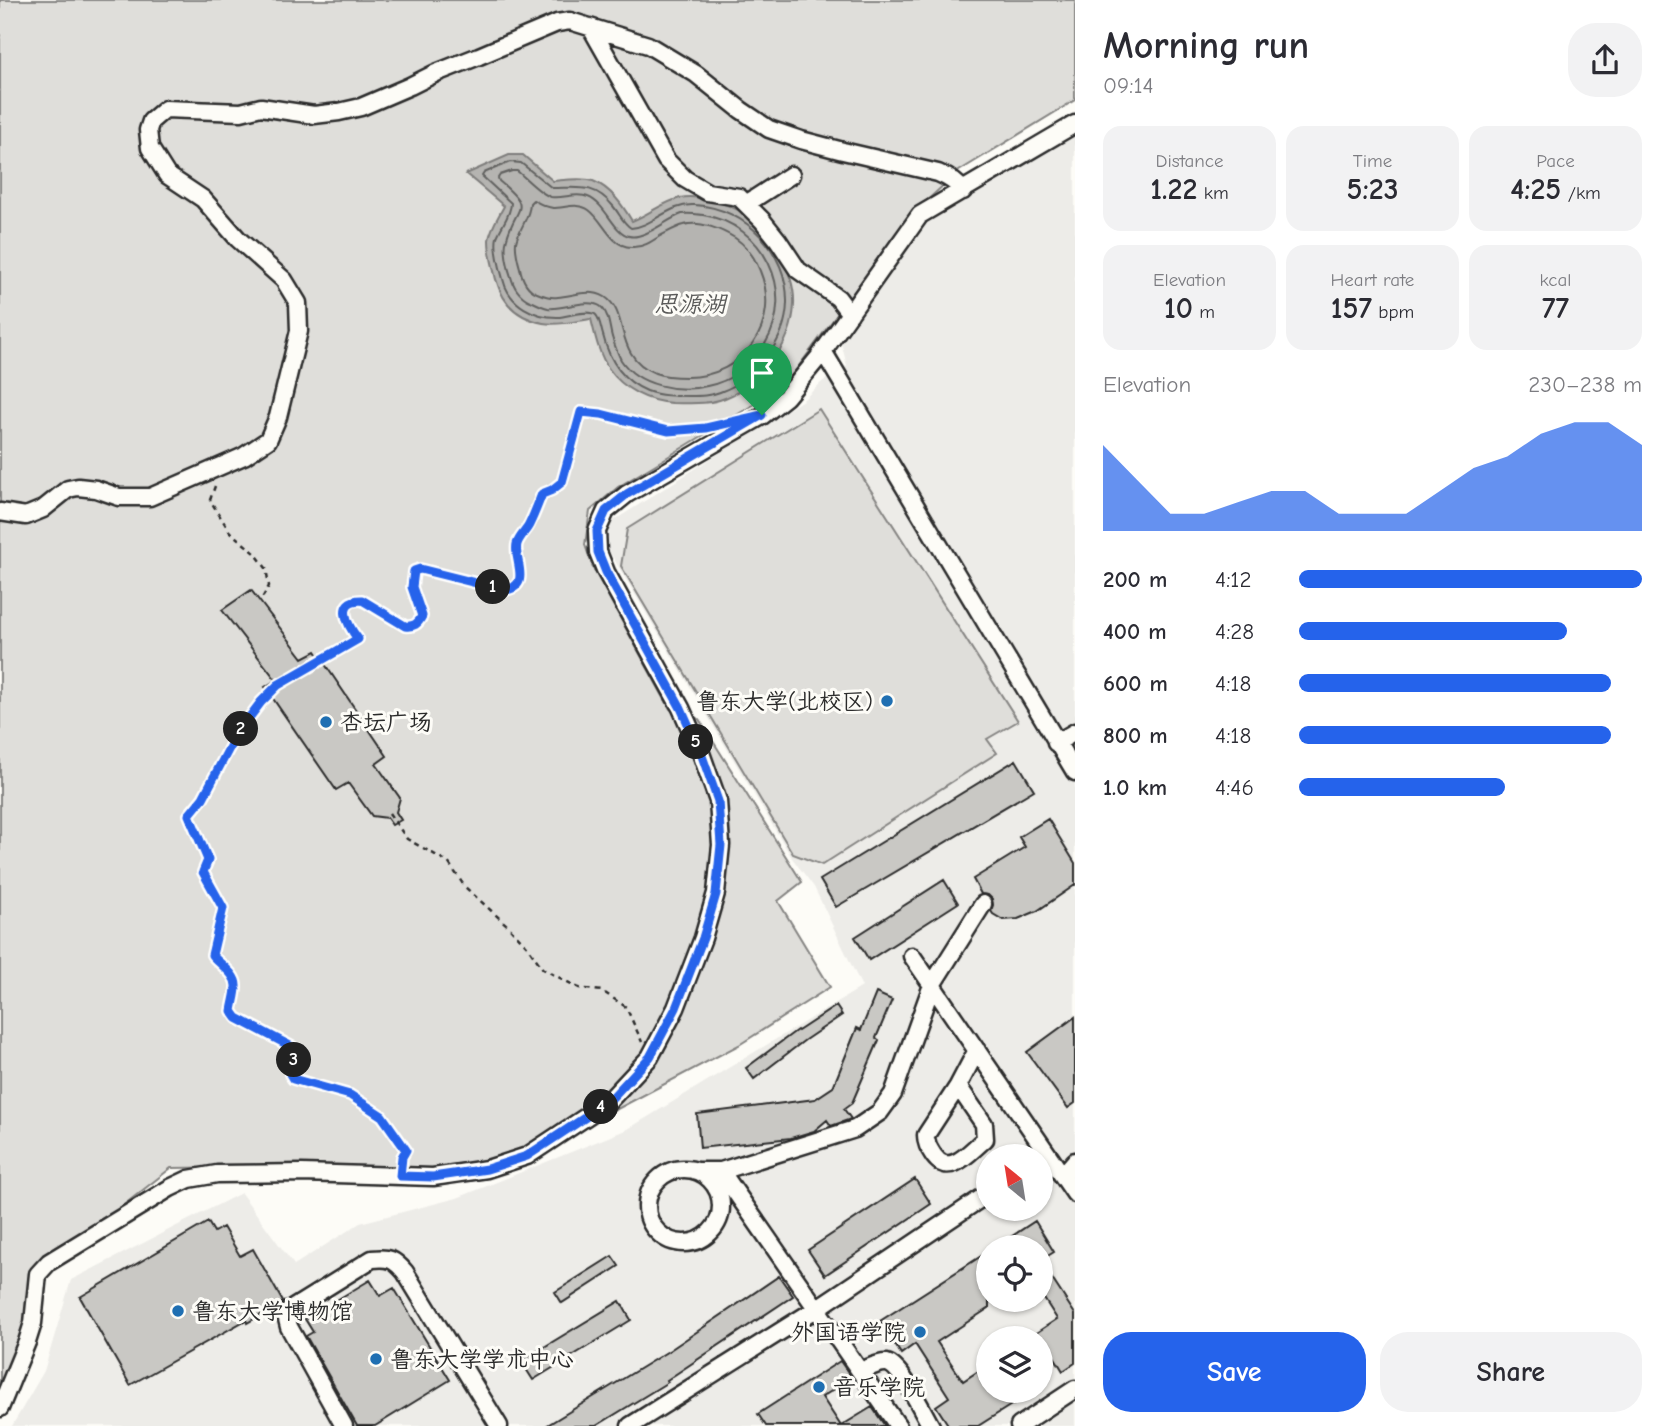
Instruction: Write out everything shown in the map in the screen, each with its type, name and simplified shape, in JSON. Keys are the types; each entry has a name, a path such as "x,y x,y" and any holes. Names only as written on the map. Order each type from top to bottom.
{"street":[{"path":"0,512 26,516 43,509 68,489 78,487 96,489 119,497 149,497 244,456 268,440 278,416 299,331 298,303 284,280 238,239 203,199 167,174 150,148 148,130 151,121 165,109 241,112 261,107 314,115 339,112 361,107 436,73 557,23 569,21 648,45 696,74 769,129 802,140 946,176 963,191"},
{"path":"592,28 666,160 685,179 707,192 739,197 762,220 798,270 838,298 850,314"},
{"path":"0,1408 33,1323 38,1274 48,1262 170,1188 189,1179 217,1174 302,1173 433,1177 487,1169 527,1156 607,1103 650,1057 676,1008 703,938 716,894 721,845 718,801 681,708 606,572 598,552 597,531 606,511 627,494 762,415 786,397 823,351 920,215 1075,124"},
{"path":"746,204 791,175"},
{"path":"823,351 1075,772"},
{"path":"1056,743 1075,732"},
{"path":"698,1171 712,1181 720,1197 717,1223 696,1240 670,1240 651,1223 647,1205 656,1181 663,1175 680,1169 721,1171 855,1129 880,1112 893,1094 932,985 982,904"},
{"path":"912,956 977,1050 1036,1144"},
{"path":"958,1086 984,1124 985,1139 954,1164 945,1166 926,1144 926,1135 958,1086 977,1050"},
{"path":"1062,1175 1075,1161"},
{"path":"1054,1167 1075,1194"},
{"path":"721,1171 898,1426"},
{"path":"630,1426 816,1308 976,1202"},
{"path":"344,1426 287,1319 290,1310 372,1259 385,1258 397,1262 405,1272 499,1426"},
{"path":"860,1371 889,1363 898,1370 931,1426"},
{"path":"1019,1426 1075,1389"}],"path":[{"path":"400,1176 402,1157 406,1150 382,1116 350,1095 293,1079 290,1074 296,1054 294,1048 237,1018 232,1011 237,985 233,975 212,955 223,908 203,872 208,860 189,815 203,798 236,735 261,702 278,685 358,639 348,626 345,615 347,606 354,600 362,600 405,626 412,627 422,616 412,587 414,571 420,569 504,590 510,590 516,585 520,578 517,543 542,494 562,482 581,412 601,414 668,431 717,425"},
{"path":"222,466 210,500 230,532 255,553 266,568 269,586 260,602"},
{"path":"390,813 407,839 448,862 465,887 507,925 543,969 579,988 602,991 626,1007 650,1057"}],"shaded area":[{"path":"0,0 1075,0 1075,100 959,171 910,216 787,382 618,487 590,511 585,545 594,570 670,709 699,719 802,882 778,901 830,987 739,1045 517,1158 425,1171 314,1166 171,1168 111,1215 49,1270 0,1387"},
{"name":"鲁东大学(北校区)","path":"1075,130 1075,1426 12,1426 44,1371 71,1280 241,1193 294,1265 360,1223 457,1198 628,1129 862,987 814,887 792,858 605,544 610,523 803,400 822,382 847,366 841,342 925,223"},
{"path":"819,409 1018,721 987,739 997,753 822,865 793,854 621,566 627,529"}],"water":[{"name":"思源湖","path":"509,155 523,155 553,181 584,179 599,184 616,198 632,221 668,202 686,197 722,203 752,218 770,237 780,254 793,291 794,305 788,335 773,361 751,383 725,398 698,403 663,402 637,393 621,383 603,358 591,319 549,324 532,320 515,310 508,304 499,288 489,247 491,231 504,206 466,174"}],"building":[{"name":"杏坛广场","path":"251,590 303,658 316,651 387,756 376,764 400,798 396,812 401,820 392,825 387,818 372,816 348,783 336,790 265,687 276,680 222,610"},
{"path":"1016,760 1034,790 836,907 820,880"},
{"path":"1048,819 1075,863 1075,885 1037,911 1018,919 1003,920 993,914 992,899 981,894 973,879 1025,847 1019,837"},
{"path":"944,880 958,903 869,960 855,937"},
{"path":"876,993 892,1000 876,1038 879,1040 852,1103 844,1109 851,1119 831,1126 827,1120 814,1131 791,1138 700,1148 697,1114 815,1099 833,1087 857,1028 861,1030"},
{"path":"836,1006 842,1015 754,1079 746,1068 797,1030"},
{"path":"1075,1017 1075,1103 1068,1108 1027,1052"},
{"path":"915,1179 931,1204 825,1275 808,1250"},
{"name":"鲁东大学博物馆","path":"208,1222 214,1232 223,1227 240,1256 253,1249 283,1302 130,1385 80,1297"},
{"path":"1036,1222 1044,1235 1014,1235"},
{"path":"612,1256 619,1266 562,1303 555,1292"},
{"name":"外国语学院","path":"976,1259 976,1312 983,1312 937,1342 963,1381 976,1372 976,1403 1014,1403 978,1426 949,1426 936,1406 949,1397 915,1344 901,1354 880,1321"},
{"path":"779,1276 793,1296 667,1380 668,1382 596,1426 546,1426 670,1350"},
{"name":"鲁东大学学术中心","path":"370,1280 380,1296 394,1288 450,1380 375,1426 357,1426 306,1336 313,1332 305,1319"},
{"path":"1053,1280 1075,1314 1075,1363 1063,1371 1055,1358 1053,1359 1053,1326 1046,1326 1057,1319 1053,1312"},
{"path":"620,1301 631,1320 533,1380 521,1361"},
{"name":"音乐学院","path":"840,1361 852,1378 822,1397 841,1426 766,1426 758,1414"},
{"name":"音乐学院","path":"872,1407 885,1426 841,1426"}],"place":[{"name":"鲁东大学(北校区)","path":"887,701"},
{"name":"杏坛广场","path":"326,722"},
{"name":"鲁东大学博物馆","path":"178,1311"},
{"name":"外国语学院","path":"920,1332"},
{"name":"鲁东大学学术中心","path":"376,1359"},
{"name":"音乐学院","path":"819,1387"}],"route":[{"path":"581,412 601,414 668,431 706,428 762,415 627,494 606,511 597,531 598,552 606,572 681,708 718,801 721,845 716,894 703,938 676,1008 650,1057 607,1103 527,1156 487,1169 433,1177 400,1176 402,1157 406,1150 382,1116 350,1095 293,1079 290,1074 296,1054 294,1048 237,1018 232,1011 237,985 233,975 212,955 223,908 203,872 208,860 189,815 203,798 236,735 261,702 278,685 358,639 348,626 345,615 347,606 354,600 362,600 405,626 412,627 422,616 412,587 414,571 420,569 504,590 510,590 516,585 520,578 517,543 542,494 562,482 581,412"}]}
